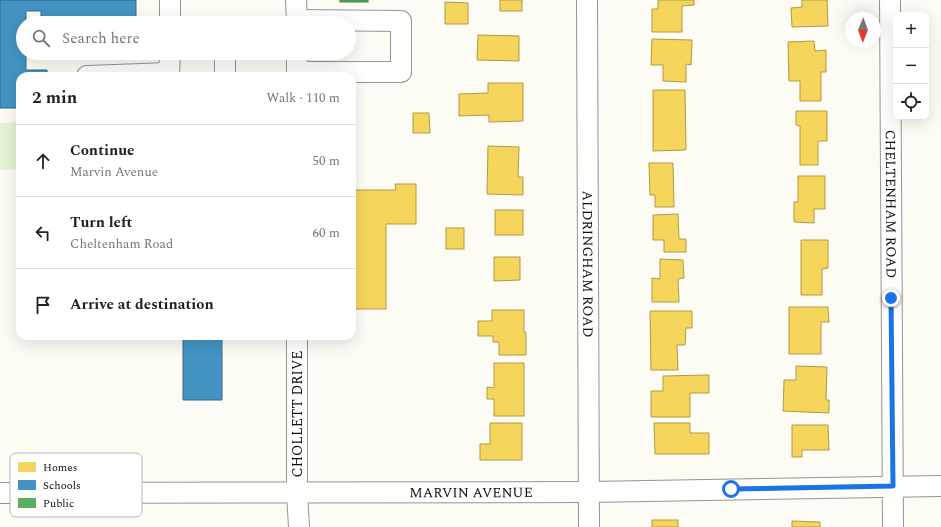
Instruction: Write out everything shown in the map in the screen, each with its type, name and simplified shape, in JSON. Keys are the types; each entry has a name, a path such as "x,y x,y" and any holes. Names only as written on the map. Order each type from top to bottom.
{"street":[{"path":"170,0 170,16"},
{"path":"296,0 296,16"},
{"name":"ALDRINGHAM ROAD","path":"587,0 589,527"},
{"name":"CHELTENHAM ROAD","path":"890,0 893,527"},
{"path":"297,67 401,72 401,21 356,21"},
{"path":"169,72 170,60"},
{"path":"225,60 225,72"},
{"name":"CHOLLETT DRIVE","path":"297,340 297,493 299,527"},
{"name":"MARVIN AVENUE","path":"142,494 589,492 941,486"},
{"name":"MARVIN AVENUE","path":"0,494 10,494"}],"green space":[{"path":"16,122 16,169 0,170 0,123"}],"building: Homes":[{"path":"500,0 522,0 522,11 500,11"},
{"path":"658,0 694,0 694,5 682,6 682,32 652,32 652,9 658,9"},
{"path":"802,0 827,0 828,26 792,27 791,8 802,7"},
{"path":"445,2 468,3 468,24 445,24"},
{"path":"478,35 519,36 519,61 477,60"},
{"path":"652,39 692,40 691,65 686,64 686,82 663,81 663,65 651,65"},
{"path":"814,41 815,51 826,50 826,72 821,72 821,101 800,101 800,81 789,81 788,42"},
{"path":"488,83 523,83 523,121 489,122 489,115 459,116 459,94 488,93"},
{"path":"653,90 685,90 686,150 653,151"},
{"path":"796,111 827,111 827,141 818,141 818,165 800,165 800,126 796,125"},
{"path":"413,113 429,113 430,133 413,133"},
{"path":"488,146 519,147 518,177 523,177 523,195 487,194"},
{"path":"649,163 673,163 674,207 655,207 655,195 650,195"},
{"path":"798,176 825,176 825,209 814,209 814,223 794,222 794,202 798,202"},
{"path":"395,184 416,184 416,224 386,224 386,309 356,309 356,190 396,190"},
{"path":"495,210 523,210 523,235 495,235"},
{"path":"678,214 679,239 686,239 686,252 664,252 664,240 653,240 653,215"},
{"path":"446,228 464,228 464,249 446,249"},
{"path":"801,240 828,240 828,268 822,269 822,295 801,295"},
{"path":"494,257 520,257 520,280 494,281"},
{"path":"660,259 683,260 684,278 678,279 679,302 652,302 652,278 660,279"},
{"path":"789,307 828,307 829,322 821,322 821,354 789,354"},
{"path":"492,310 524,310 526,355 499,355 499,342 493,342 493,336 478,336 478,321 492,321"},
{"path":"650,311 692,311 692,328 686,328 685,345 677,345 678,370 651,370"},
{"path":"494,363 524,363 524,416 494,416 494,399 487,399 487,387 494,388"},
{"path":"796,366 827,367 826,400 829,400 829,413 783,411 784,380 796,380"},
{"path":"709,375 709,393 690,393 690,417 651,417 651,391 663,391 663,376"},
{"path":"490,423 522,423 522,460 480,460 480,444 490,444"},
{"path":"654,423 690,423 690,433 709,433 709,454 655,454"},
{"path":"792,425 828,425 829,450 802,450 802,457 792,457"},
{"path":"652,520 678,520 678,527 652,527"},
{"path":"792,521 820,522 820,527 792,527"}],"building: Schools":[{"path":"0,0 136,0 136,16 41,16 41,11 26,11 26,16 16,16 16,60 26,60 26,70 47,70 47,72 16,72 16,108 0,108"},
{"path":"183,340 222,340 222,400 183,400"}],"building: Public":[{"path":"340,0 368,0 368,2 340,2"}],"route":[{"path":"731,489 893,486 891,298"}]}
